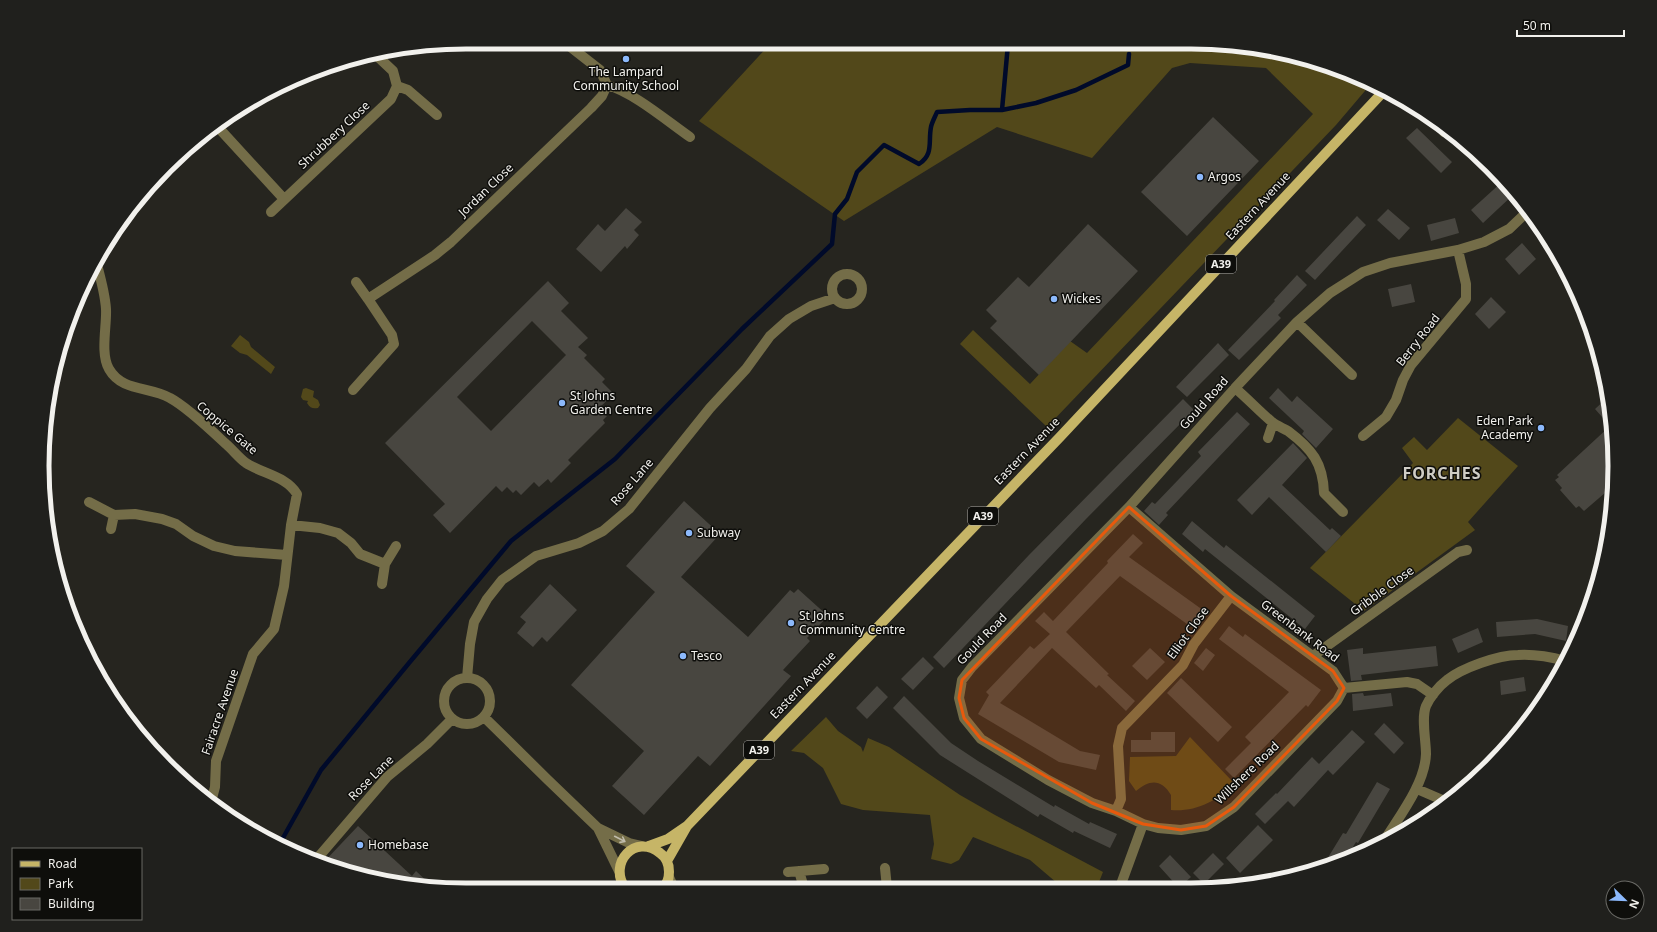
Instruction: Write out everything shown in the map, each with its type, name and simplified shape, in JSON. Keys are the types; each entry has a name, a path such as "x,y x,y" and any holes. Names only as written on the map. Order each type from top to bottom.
{"main road":[{"name":"Eastern Avenue","path":"619,873 622,859 631,850 668,839 687,826 1058,438 1380,95"},
{"name":"Eastern Avenue","path":"667,861 687,826"},
{"path":"645,846 654,848 664,856 667,861 669,868 669,878 667,883"},
{"path":"616,883 619,873"},
{"path":"619,873 622,883"}],"street":[{"path":"573,49 600,70 607,85 616,87 690,137"},
{"path":"379,58 393,71 396,86 408,90 437,115"},
{"name":"Jordan Close","path":"368,299 435,255 451,242 591,108 602,96 607,85"},
{"name":"Shrubbery Close","path":"271,212 391,99 396,86"},
{"path":"220,129 284,199"},
{"name":"Gould Road","path":"959,698 962,680 972,667 1129,508 1235,388 1297,322 1330,293 1362,272 1390,263 1458,250 1484,242 1509,228 1524,214"},
{"name":"Berry Road","path":"1363,436 1386,417 1396,400 1403,380 1411,365 1466,299 1466,284 1458,250"},
{"name":"Coppice Gate","path":"98,270 106,308 105,358 109,369 122,383 170,398 225,443 245,462 263,472 282,479 292,487 297,494 291,525 284,586 274,629 253,654"},
{"path":"352,390 394,344 392,335 356,282"},
{"name":"Rose Lane","path":"467,678 470,644 474,622 487,599 502,580 536,556 578,544 603,531 614,522 629,509 710,408 746,368 770,336 789,319 811,306 835,298"},
{"path":"1297,322 1352,375"},
{"path":"1235,388 1273,423 1288,431 1311,452 1320,466 1323,478 1324,493 1343,512"},
{"path":"1268,438 1273,423"},
{"path":"90,502 114,515 136,514 162,519 176,524 193,536 214,546 228,549 287,555"},
{"name":"Greenbank Road","path":"1129,508 1231,596 1333,671 1344,688"},
{"path":"111,529 114,515"},
{"path":"291,525 320,528 338,533 351,543 360,554 385,564"},
{"path":"382,584 385,564 396,546"},
{"name":"Gribble Close","path":"1313,656 1458,552 1467,550"},
{"name":"Elliot Close","path":"1116,811 1121,799 1118,746 1122,728 1183,665 1194,644 1231,596"},
{"name":"Fairacre Avenue","path":"212,797 215,787 216,761 253,654"},
{"path":"1390,832 1417,789 1426,756 1426,707 1433,694 1446,680 1495,658 1517,655 1539,656 1560,660"},
{"path":"467,678 476,680 484,685 490,699 490,707 484,717 476,723 466,724 452,719 445,706 445,696 448,689 457,681 467,678"},
{"path":"1344,688 1407,682 1417,684 1433,694"},
{"name":"Willshere Road","path":"959,698 964,718 981,739 1048,780 1092,803 1116,811 1142,824 1181,830 1206,826 1234,807 1338,701 1344,688"},
{"path":"484,717 598,828 629,843 645,846"},
{"name":"Rose Lane","path":"319,856 387,777 427,744 452,719"},
{"path":"1417,789 1441,800"},
{"path":"1121,883 1142,824"},
{"path":"598,828 619,873"},
{"path":"885,868 886,883"},
{"path":"788,872 824,869"},
{"path":"799,871 803,883"},
{"path":"669,878 672,883"}],"highlighted area":[{"path":"1129,507 1231,596 1333,671 1344,688 1337,701 1234,807 1206,826 1181,830 1143,824 1092,803 981,739 964,718 959,698 962,680"}],"green space":[{"path":"765,49 1218,50 1272,57 1299,63 1325,71 1367,88 1336,125 1047,427 960,344 973,330 1030,384 1070,341 1087,353 1313,114 1266,68 1190,63 1172,68 1092,158 997,127 844,221 699,121"},
{"path":"240,335 249,342 251,347 275,367 271,374 247,355 240,353 231,346"},
{"path":"306,388 314,391 313,397 318,400 320,405 318,408 310,407 307,403 308,401 303,400 301,397 303,389"},
{"path":"1458,418 1518,466 1468,522 1475,530 1364,611 1310,568 1413,463 1402,448 1414,437 1427,450"},
{"path":"826,717 838,731 861,747 863,752 868,738 889,747 960,795 1103,872 1099,883 1057,883 1030,860 973,837 959,860 951,864 931,859 934,844 930,815 863,810 841,804 823,768 804,753 791,751"},
{"path":"1190,737 1232,781 1221,795 1206,804 1197,807 1171,810 1171,795 1167,789 1159,783 1150,783 1136,791 1129,781 1130,757 1176,756"}],"building":[{"name":"Argos","path":"1213,117 1259,161 1187,236 1141,192"},
{"path":"1417,128 1452,162 1441,173 1406,138"},
{"path":"1499,185 1510,197 1483,223 1471,210"},
{"path":"626,208 642,222 634,230 639,235 627,249 625,246 601,272 576,249 598,224 605,231"},
{"path":"1388,209 1410,228 1399,240 1377,220"},
{"path":"1357,216 1366,225 1315,280 1305,271"},
{"path":"1455,218 1459,233 1431,241 1427,225"},
{"name":"Wickes","path":"1088,224 1138,271 1039,375 990,328 997,321 986,310 1018,277 1029,287"},
{"path":"1522,243 1536,259 1519,275 1505,259"},
{"path":"1297,275 1307,285 1278,315 1281,318 1239,360 1228,350 1275,301 1274,300"},
{"name":"St Johns Garden Centre","path":"548,281 569,303 561,311 588,338 578,347 587,355 584,358 605,379 602,382 614,394 599,408 607,416 603,420 605,423 568,460 571,463 551,483 548,479 539,487 534,482 521,495 516,490 513,493 507,487 502,492 496,486 450,533 433,515 445,504 385,443","holes":["532,321 566,355 491,431 457,397"]},
{"path":"1411,284 1415,302 1392,307 1388,289"},
{"path":"1491,297 1506,312 1489,329 1475,314"},
{"path":"1218,343 1229,355 1187,397 1176,387"},
{"path":"1278,388 1292,402 1297,396 1333,429 1316,448 1302,434 1304,431 1269,398"},
{"path":"1183,399 1194,410 1086,519 944,668 933,657 1029,555"},
{"path":"1603,402 1605,420 1595,409"},
{"path":"1237,412 1250,424 1166,513 1168,515 1159,525 1144,511 1152,502 1155,504 1201,456 1198,452"},
{"path":"1606,430 1608,466 1607,491 1584,511 1579,506 1576,508 1560,490 1562,488 1555,480 1559,477 1557,475"},
{"path":"1293,443 1307,458 1282,485 1330,530 1332,528 1341,536 1326,552 1269,497 1252,515 1237,500"},
{"name":"Tesco","path":"684,501 720,534 681,577 748,637 790,590 794,593 798,589 828,616 807,638 810,641 783,670 791,676 710,766 698,756 644,815 612,786 644,751 571,685 655,592 626,566"},
{"path":"1192,521 1224,548 1226,545 1315,616 1305,629 1205,549 1203,552 1182,534"},
{"path":"1133,534 1143,543 1129,557 1207,613 1194,629 1120,576 1066,632 1109,674 1107,675 1135,701 1126,711 1099,685 1096,688 1052,648 1000,703 1080,751 1100,755 1096,770 1059,762 978,714 989,695 986,692 1030,646 1034,649 1050,634 1035,621 1044,612 1053,621 1108,563 1107,561"},
{"path":"550,584 577,610 547,642 542,637 533,647 517,633 526,622 520,617"},
{"path":"1537,619 1568,626 1566,641 1535,634 1497,637 1496,622"},
{"path":"1229,626 1243,637 1245,634 1321,690 1308,707 1306,705 1234,778 1225,769 1251,743 1245,737 1289,692 1219,639"},
{"path":"1478,628 1483,642 1458,653 1452,639"},
{"path":"1436,646 1438,666 1361,675 1362,680 1351,681 1347,650 1363,648 1363,654"},
{"path":"1150,648 1165,662 1147,680 1132,666"},
{"path":"1206,648 1215,655 1203,671 1194,663"},
{"path":"923,657 934,668 913,690 901,679"},
{"path":"1524,677 1526,691 1501,695 1500,681"},
{"path":"1181,678 1232,727 1218,742 1167,693"},
{"path":"877,686 888,697 867,719 856,708"},
{"path":"1363,693 1364,696 1391,693 1393,706 1353,711 1352,694"},
{"path":"904,696 951,743 978,761 1054,807 1055,805 1089,824 1090,822 1117,834 1110,848 1074,831 1073,833 1040,814 1038,817 940,755 893,708"},
{"path":"1384,723 1404,743 1394,754 1374,734"},
{"path":"1352,730 1365,742 1333,775 1328,770 1294,807 1288,801 1265,824 1255,814 1276,793 1277,794 1312,757 1319,764"},
{"path":"1151,732 1175,732 1175,752 1131,752 1131,740 1151,740"},
{"path":"1377,782 1390,789 1358,843 1356,842 1350,851 1326,861 1343,833 1346,834"},
{"path":"1258,825 1273,840 1240,873 1226,858"},
{"name":"Homebase","path":"358,826 412,876 416,871 426,881 385,875 358,869 327,859"},
{"path":"1213,853 1224,864 1206,882 1203,883 1193,873"},
{"path":"1170,855 1191,877 1184,883 1174,883 1159,866"}],"waterway":[{"path":"1002,110 1008,49"},
{"path":"282,840 321,770 511,541 615,459 742,329 832,244 835,214 847,199 857,172 884,145 919,164 924,160 929,152 930,132 937,112 1002,110 1036,103 1076,90 1128,65 1129,54"}],"place":[{"name":"The Lampard Community School","path":"626,59"},
{"name":"Argos","path":"1200,177"},
{"name":"Wickes","path":"1054,299"},
{"name":"St Johns Garden Centre","path":"562,403"},
{"name":"Eden Park Academy","path":"1541,428"},
{"name":"Subway","path":"689,533"},
{"name":"St Johns Community Centre","path":"791,623"},
{"name":"Tesco","path":"683,656"},
{"name":"Homebase","path":"360,845"}],"district":[{"name":"FORCHES","path":"1442,473"}]}
